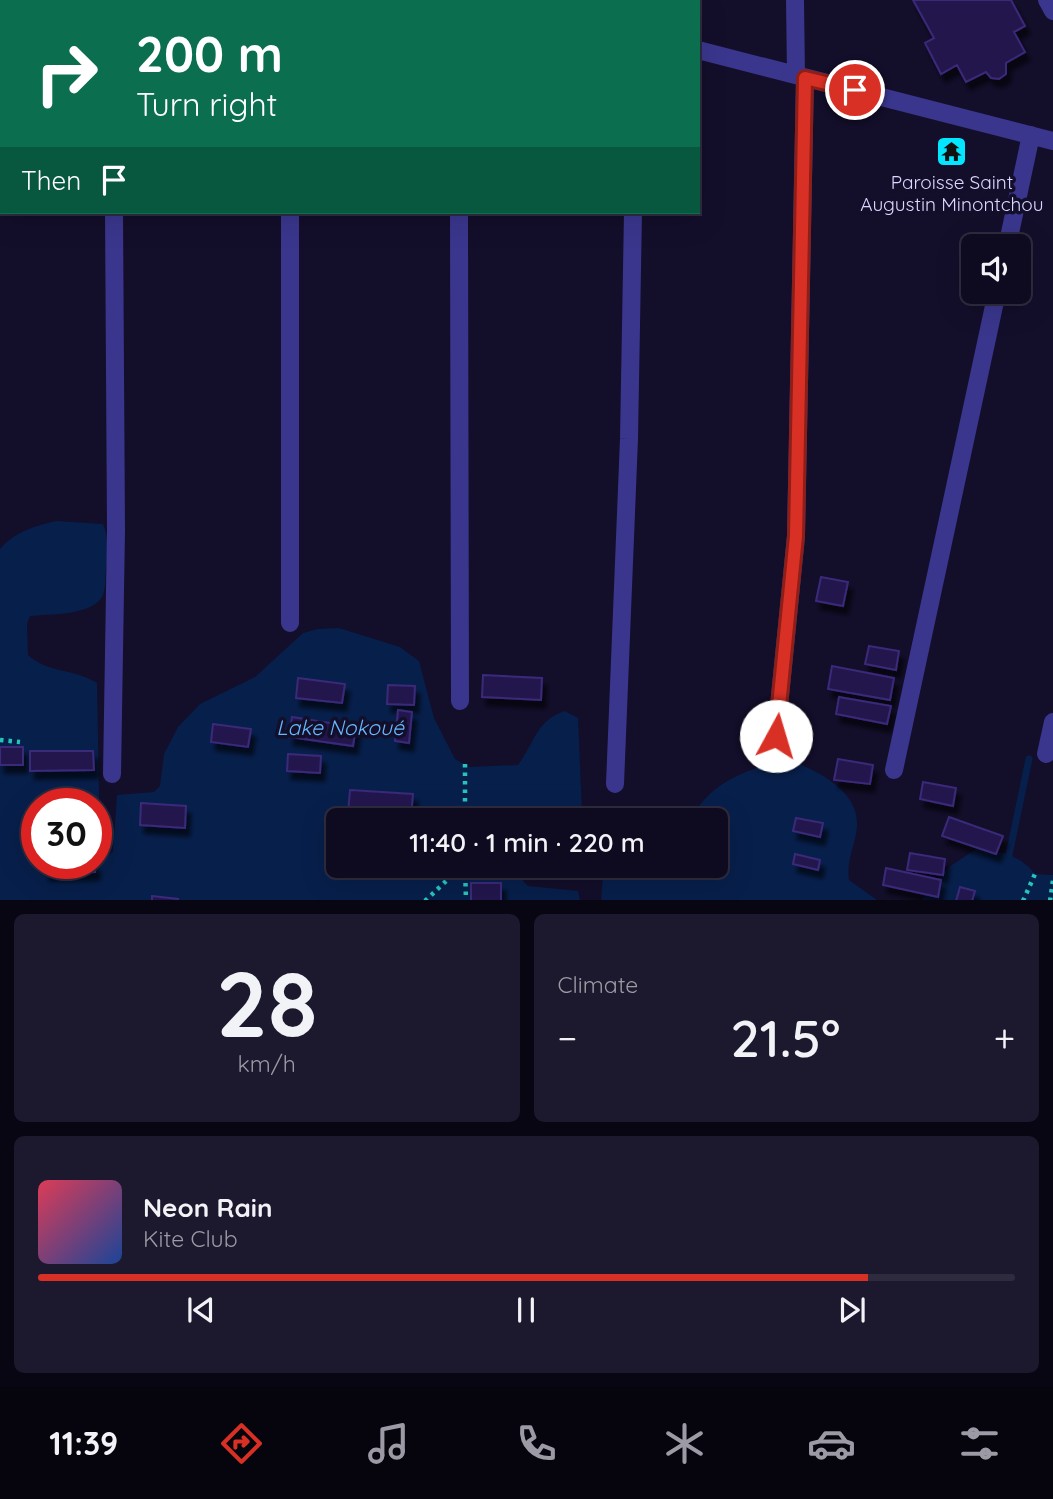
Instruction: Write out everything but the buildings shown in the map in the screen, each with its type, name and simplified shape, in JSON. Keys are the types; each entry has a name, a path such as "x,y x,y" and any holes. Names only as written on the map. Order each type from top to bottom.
{"street":[{"path":"776,736 796,536 800,76 795,0"},
{"path":"1047,0 1053,11"},
{"path":"700,51 1053,141"},
{"path":"1010,234 1031,135"},
{"path":"112,774 117,530 114,214"},
{"path":"290,214 290,623"},
{"path":"459,214 460,701"},
{"path":"615,783 629,439 633,214"},
{"path":"894,770 994,304"},
{"path":"1046,754 1053,722"}],"path":[{"path":"0,740 20,742"},
{"path":"465,764 465,808"},
{"path":"1023,900 1035,874"},
{"path":"426,900 450,878"},
{"path":"464,878 466,900"},
{"path":"1050,900 1053,880"}],"water":[{"name":"Lake Nokoué","path":"56,521 103,524 108,551 105,589 98,602 70,613 30,616 27,624 28,655 44,665 97,683 99,788 21,788 21,879 112,879 117,795 154,792 160,786 164,754 178,727 200,704 255,677 303,633 339,628 400,647 419,661 434,718 455,759 470,767 518,765 548,720 565,711 578,718 582,808 326,808 326,878 523,878 528,886 578,891 580,900 0,900 0,549 18,534"},
{"path":"790,760 824,776 844,792 856,813 857,826 849,880 877,900 601,900 603,878 728,878 728,808 698,808 707,796 732,778"},
{"path":"976,849 1009,855 1023,862 1035,874 1053,875 1053,900 922,900 949,867"}],"waterway":[{"path":"1009,855 1029,759"}],"place":[{"name":"Paroisse Saint Augustin Minontchou","path":"952,151"}],"route":[{"path":"776,736 796,536 805,78 855,90"}]}
